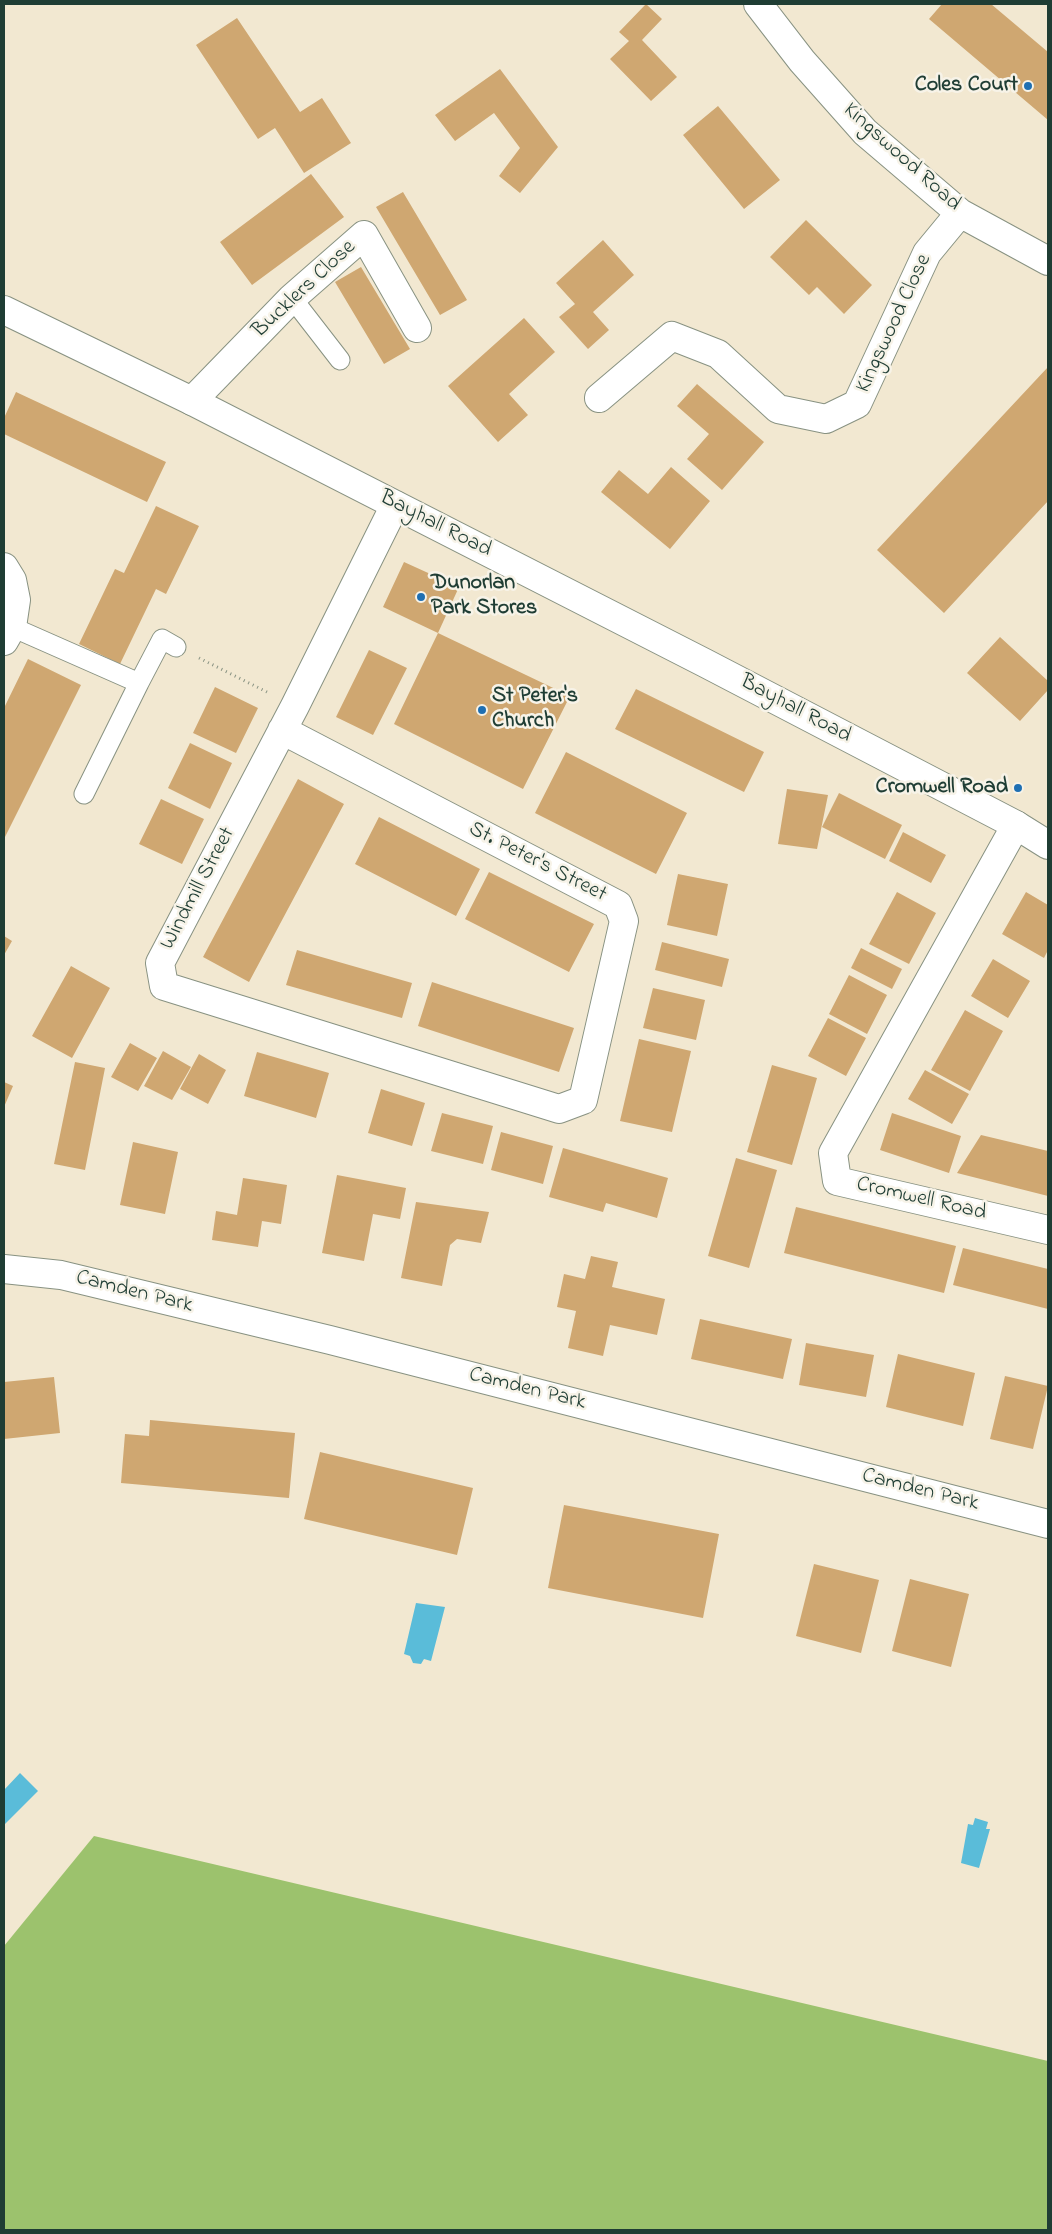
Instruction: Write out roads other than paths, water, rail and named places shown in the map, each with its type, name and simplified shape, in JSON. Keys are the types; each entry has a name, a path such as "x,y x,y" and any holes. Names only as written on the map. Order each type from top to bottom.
{"street":[{"name":"Kingswood Road","path":"758,4 802,61 864,132 960,213 1048,261"},
{"name":"Kingswood Close","path":"599,398 672,336 718,354 778,409 826,419 858,404 927,253 960,213"},
{"name":"Bucklers Close","path":"192,401 292,298 364,235 417,328"},
{"name":"Bayhall Road","path":"4,310 192,401 395,505 1016,825 1048,845"},
{"name":"Windmill Street","path":"395,505 295,706 160,963 164,986 559,1109"},
{"path":"4,567 12,580 16,600 8,634"},
{"name":"St. Peter's Street","path":"282,730 618,905 624,921 583,1100 559,1109"},
{"name":"Cromwell Road","path":"1016,825 833,1153 837,1180 1048,1230"},
{"name":"Camden Park","path":"4,1269 61,1275 330,1340 1048,1524"}],"lane":[{"path":"292,298 340,360"},
{"path":"8,634 138,683"},
{"path":"84,794 138,683 162,639 176,647"}],"water":[{"path":"416,1603 445,1607 431,1661 424,1659 421,1664 413,1663 410,1656 404,1654"},
{"path":"20,1773 38,1791 5,1824 4,1790"},
{"path":"975,1818 988,1822 986,1829 990,1829 979,1868 961,1863 968,1824 973,1825"}],"place":[{"name":"Coles Court","path":"1028,86"},
{"name":"Dunorlan Park Stores","path":"421,597"},
{"name":"St Peter's Church","path":"482,710"},
{"name":"Cromwell Road","path":"1018,788"}]}
